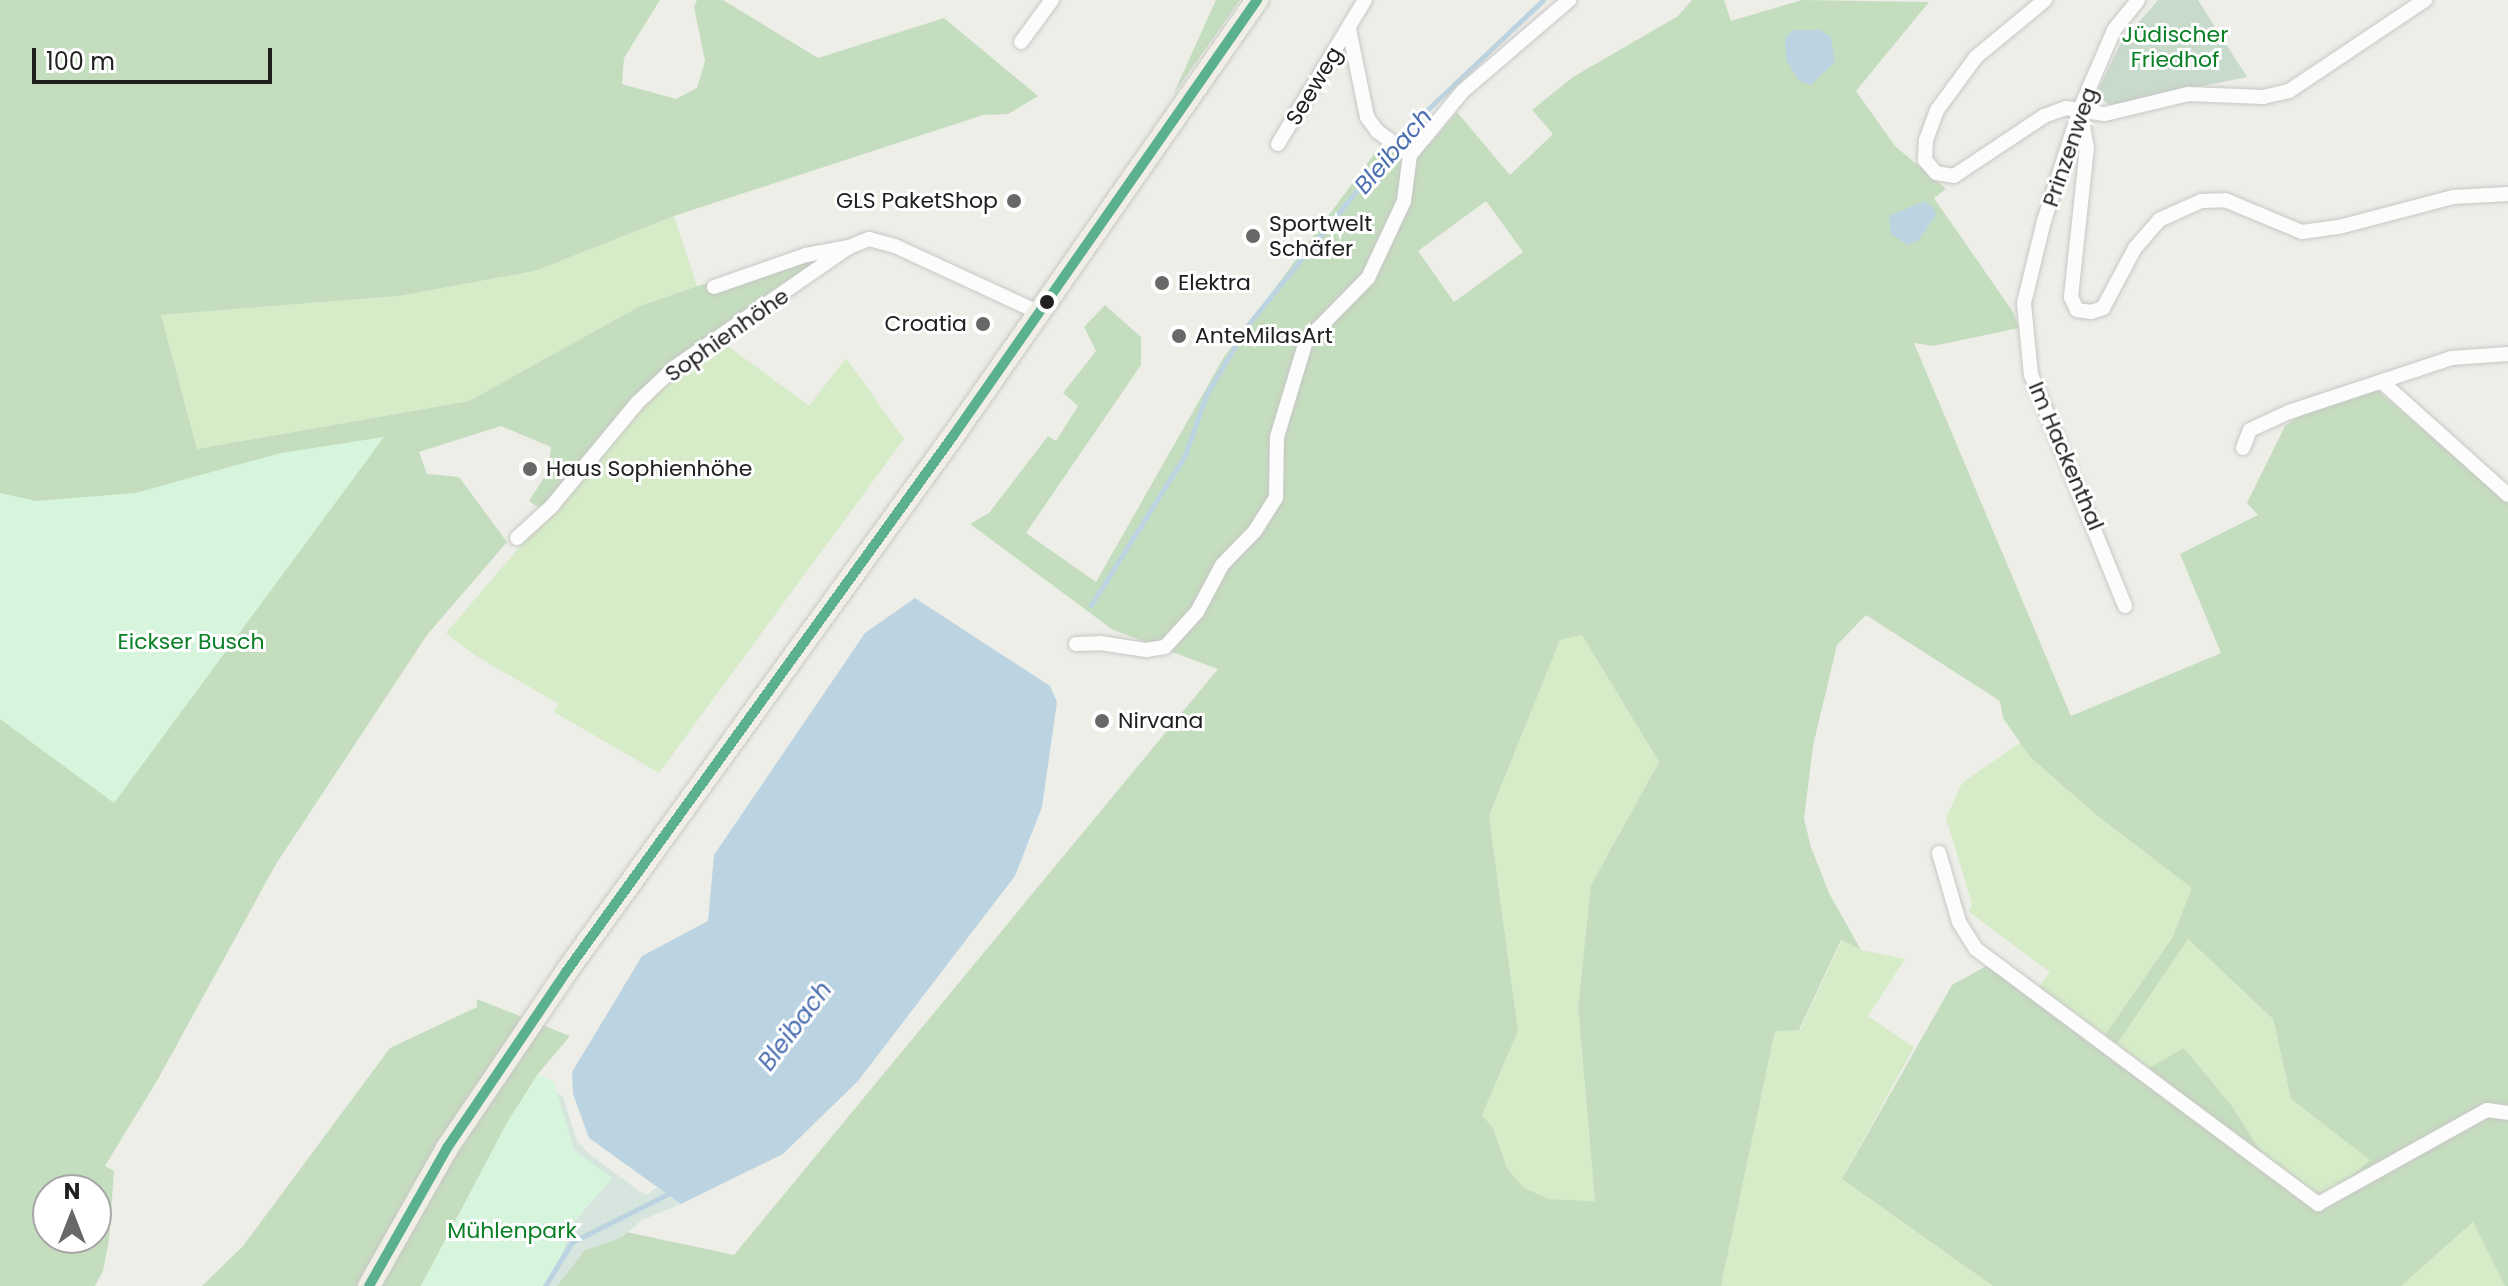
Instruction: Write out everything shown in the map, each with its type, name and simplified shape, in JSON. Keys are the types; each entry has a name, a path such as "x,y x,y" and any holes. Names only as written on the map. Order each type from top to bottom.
{"main road":[{"path":"369,1286 447,1148 557,985 887,529 1257,0"}],"street":[{"path":"1021,42 1052,0"},
{"name":"Seeweg","path":"1278,144 1365,0"},
{"path":"1076,644 1157,650 1165,647 1197,612 1222,565 1255,531 1276,498 1277,437 1287,395 1306,341 1368,278 1404,201 1399,148 1569,0"},
{"path":"2045,0 2018,20 1968,67 1937,110 1926,140 1925,160 1936,173 1954,176 2044,116 2066,108 2105,114 2188,94 2263,97 2289,91 2425,0"},
{"name":"Prinzenweg","path":"2024,303 2044,221 2080,109 2114,30 2138,0"},
{"name":"Seeweg","path":"1349,29 1367,117 1399,148"},
{"path":"2080,109 2087,147 2071,297 2077,310 2091,312 2103,308 2135,248 2159,220 2201,201 2225,200 2302,232 2339,227 2453,197 2508,194"},
{"path":"714,287 806,255 849,247 869,239 895,246 1038,312"},
{"name":"Sophienhöhe","path":"517,538 551,507 637,403 675,367 849,247"},
{"name":"Im Hackenthal","path":"2024,303 2031,375 2125,606"},
{"path":"2243,448 2250,430 2289,412 2451,358 2508,354"},
{"path":"2382,382 2508,495"},
{"path":"1939,853 1959,922 1976,949 2318,1204 2487,1110 2508,1113"}],"green space":[{"name":"Eickser Busch","path":"0,0 660,0 624,58 622,84 676,99 697,88 705,61 694,7 697,0 723,0 818,58 944,18 1038,96 1008,114 983,115 674,216 535,271 399,296 161,315 197,449 469,401 640,306 697,286 820,257 822,264 692,350 542,510 529,501 548,471 551,447 501,426 419,452 427,474 459,477 507,542 427,635 276,864 158,1079 105,1166 114,1171 112,1199 112,1174 32,1174 32,1254 106,1254 103,1271 95,1286 0,1286"},
{"path":"1216,0 1240,0 1173,95"},
{"path":"1692,0 1724,0 1731,21 1802,0 1929,2 1856,91 1895,146 1946,189 1934,198 2013,312 2019,328 1933,346 1914,343 2071,716 2221,653 2180,554 2258,515 2247,503 2285,426 2299,416 2376,389 2508,503 2508,1286 2505,1286 2473,1222 2401,1286 1993,1286 1842,1179 1952,985 1990,964 2306,1204 2350,1178 2370,1160 2291,1099 2273,1019 2188,939 2117,1044 2105,1035 2172,938 2192,888 2095,814 2030,757 2003,718 2000,701 1866,615 1837,645 1813,746 1804,819 1829,893 1861,950 1841,940 1799,1030 1775,1031 1721,1286 549,1286 575,1221 734,1255 1218,669 1113,630 970,524 989,513 1048,436 1056,441 1078,406 1063,393 1096,351 1084,327 1105,305 1141,337 1141,365 1026,533 1096,582 1224,357 1374,154 1430,144 1457,112 1510,175 1553,134 1532,110 1573,77 1678,16","holes":["1486,201 1523,252 1454,302 1418,251","1582,635 1659,762 1591,885 1578,1007 1595,1201 1548,1199 1523,1187 1507,1168 1493,1128 1482,1115 1518,1031 1489,816 1560,640"]},
{"name":"Jüdischer Friedhof","path":"2158,0 2198,0 2247,77 2109,105 2096,94 2121,43"},
{"path":"674,216 697,286 640,306 469,401 197,449 161,315 399,296 535,271"},
{"path":"721,341 809,406 846,358 904,439 659,773 554,712 559,704 476,656 446,633 640,406 673,372"},
{"path":"384,437 114,803 0,719 0,493 36,501 135,493 281,453"},
{"path":"1582,635 1659,762 1591,885 1578,1007 1595,1201 1548,1199 1523,1187 1507,1168 1493,1128 1482,1115 1518,1031 1489,816 1560,639"},
{"path":"2021,742 2030,757 2095,814 2193,888 2172,938 2105,1035 2039,987 2050,972 1969,912 1972,904 1946,818 1962,783"},
{"path":"2187,938 2273,1019 2291,1099 2371,1160 2350,1178 2319,1196 2266,1159 2232,1106 2185,1049 2149,1068 2117,1044"},
{"path":"1842,940 1861,950 1905,959 1868,1016 1914,1047 1842,1179 1993,1286 1721,1286 1775,1030 1800,1030"},
{"path":"477,999 570,1036 538,1074 507,1123 421,1286 202,1286 243,1246 390,1048 477,1007"},
{"path":"2184,1048 2232,1106 2266,1159 2149,1068"},
{"name":"Mühlenpark","path":"538,1074 554,1082 574,1150 612,1178 575,1221 549,1286 421,1286 507,1123"},
{"path":"2473,1222 2505,1286 2401,1286"}],"shaded area":[{"path":"558,1093 563,1097 577,1141 592,1156 639,1191 647,1195 657,1187 681,1204 642,1220 621,1238 585,1250 557,1286 528,1286 570,1150 554,1098"}],"water":[{"path":"1792,30 1821,30 1831,37 1835,62 1811,85 1799,81 1786,60 1785,39"},
{"path":"1924,201 1934,208 1936,215 1919,240 1908,245 1891,234 1889,216"},
{"path":"915,598 1050,686 1057,702 1042,807 1015,876 858,1081 783,1154 681,1204 589,1138 573,1094 572,1072 642,956 708,921 714,855 865,633"}],"waterway":[{"name":"Bleibach","path":"1091,605 1185,455 1206,395 1247,326 1406,130 1543,0"},
{"name":"Bleibach","path":"545,1286 572,1242 672,1192"}],"transit line":[{"path":"369,1286 447,1148 566,972 953,436 1257,0"}],"place":[{"name":"GLS PaketShop","path":"1014,201"},
{"name":"Sportwelt Schäfer","path":"1253,236"},
{"name":"Elektra","path":"1162,283"},
{"name":"Croatia","path":"983,324"},
{"name":"AnteMilasArt","path":"1179,336"},
{"name":"Haus Sophienhöhe","path":"530,469"},
{"name":"Nirvana","path":"1102,721"}]}
